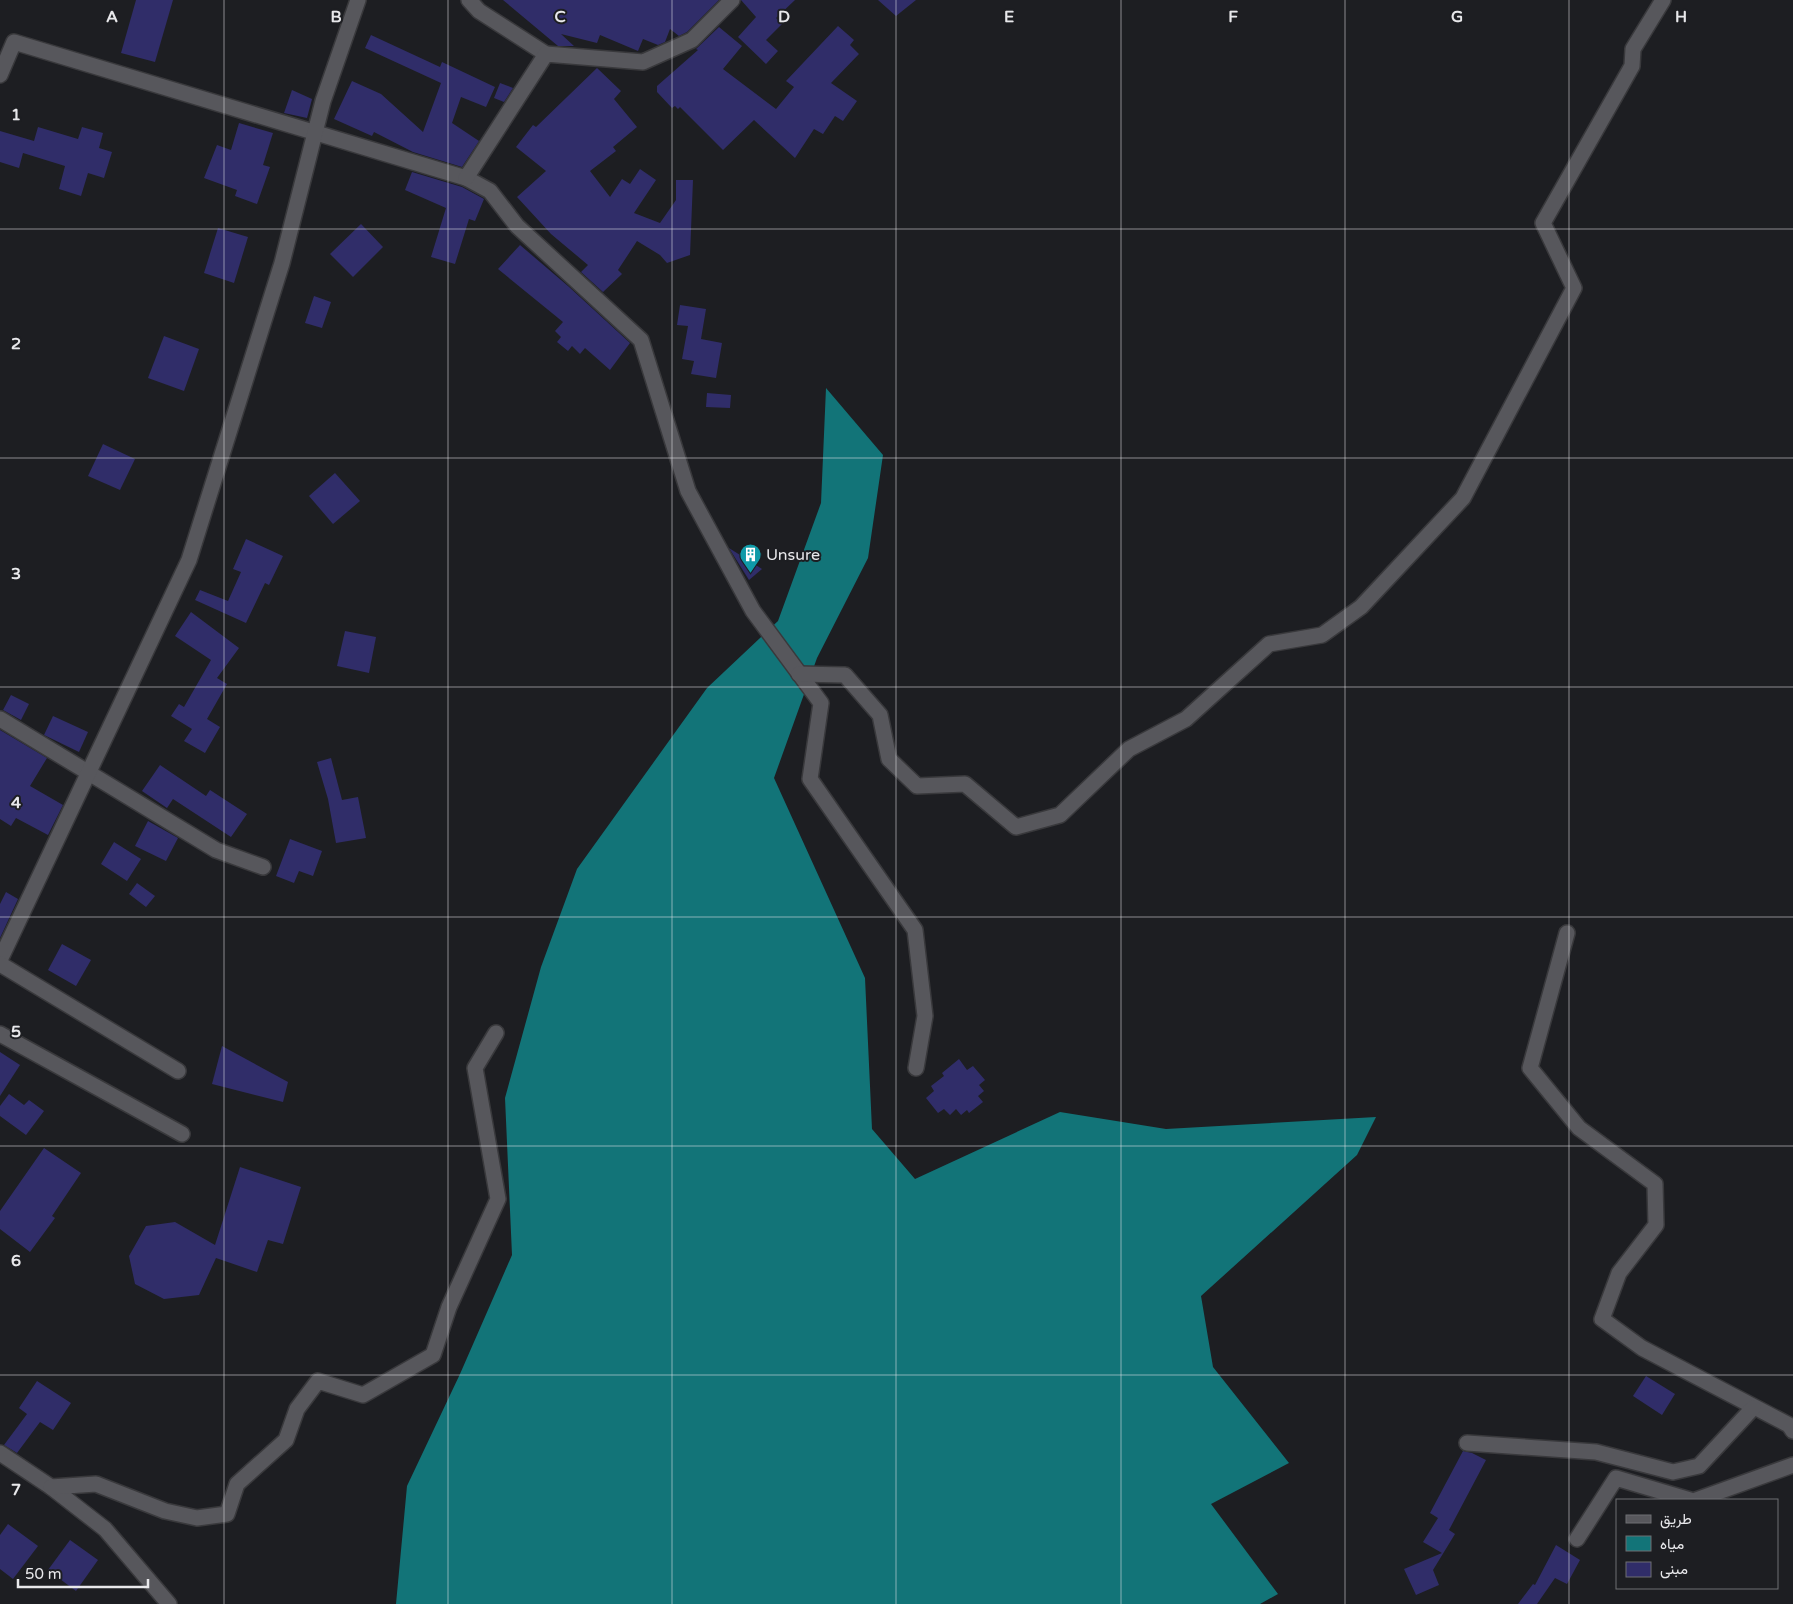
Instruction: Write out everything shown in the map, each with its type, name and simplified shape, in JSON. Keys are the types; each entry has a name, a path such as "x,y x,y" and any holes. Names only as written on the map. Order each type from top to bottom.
{"street":[{"path":"0,960 189,560 282,264 323,100 358,0"},
{"path":"469,0 479,11 546,54 642,62 692,40 732,0"},
{"path":"799,674 845,675 880,715 889,760 917,786 965,784 1016,827 1060,815 1129,750 1186,719 1269,644 1322,635 1361,608 1463,498 1574,288 1543,223 1632,66 1633,50 1663,0"},
{"path":"0,76 14,42 466,178 490,191 517,226 641,340 688,491 753,611 821,704 810,779 915,930 925,1016 916,1068"},
{"path":"466,178 546,54"},
{"path":"0,719 216,850 263,867"},
{"path":"1566,934 1530,1068 1578,1128 1656,1184 1656,1224 1618,1273 1602,1319 1642,1348 1788,1425 1793,1430"},
{"path":"0,964 178,1071"},
{"path":"51,1487 96,1484 173,1513 197,1518 227,1514 237,1484 286,1440 297,1409 318,1381 363,1395 433,1355 449,1307 498,1199 475,1068 496,1033"},
{"path":"0,1034 182,1134"},
{"path":"1467,1443 1596,1452 1673,1472 1699,1466 1720,1441 1753,1408"},
{"path":"0,1453 51,1487 105,1529 169,1604"},
{"path":"1699,1499 1793,1465"},
{"path":"1577,1539 1616,1478 1687,1499"}],"water":[{"path":"826,388 883,455 868,558 817,658 774,778 865,978 872,1129 915,1179 1060,1112 1166,1129 1376,1117 1357,1155 1201,1296 1213,1367 1289,1463 1211,1504 1278,1594 1260,1604 396,1604 407,1486 460,1374 512,1255 505,1098 541,967 577,869 707,688 778,621 821,503"}],"building":[{"path":"136,0 173,0 155,62 121,53"},
{"path":"503,0 719,0 687,32 679,36 670,29 665,42 658,45 643,39 638,51 600,35 597,43 561,34 574,46 558,46"},
{"path":"741,0 795,0 776,18 782,24 766,40 778,51 766,64 738,37 756,17"},
{"path":"878,0 916,0 896,16"},
{"path":"838,26 854,40 850,45 859,54 831,83 857,101 843,121 835,116 823,134 814,129 795,158 754,120 723,150 680,107 678,109 675,106 672,108 657,92 657,86 698,50 696,49 719,27 742,46 723,69 776,109 794,87 786,81"},
{"path":"371,35 440,67 442,62 495,87 486,107 461,97 452,123 479,141 462,167 413,152 374,132 372,136 334,119 352,81 381,94 423,132 441,83 365,48"},
{"path":"597,68 621,91 614,99 637,127 613,147 616,151 590,171 610,197 622,179 630,184 640,169 656,180 634,213 660,223 676,200 676,180 693,180 690,255 667,263 660,255 637,241 618,270 622,274 603,292 581,272 588,265 551,234 517,197 546,171 516,147 533,125 536,127"},
{"path":"500,83 513,88 504,102 494,98"},
{"path":"292,90 312,99 307,118 284,113"},
{"path":"239,123 273,133 263,165 270,167 257,204 235,196 237,190 204,178 217,145 231,150"},
{"path":"38,127 78,139 82,127 103,133 99,148 112,152 104,178 88,173 81,196 59,189 65,166 23,153 19,168 0,162 0,131 34,141"},
{"path":"412,172 462,187 484,199 475,221 469,219 455,264 431,257 446,208 405,190"},
{"path":"361,224 383,247 353,277 330,254"},
{"path":"218,228 248,237 234,283 204,273"},
{"path":"520,245 630,343 610,370 585,348 580,354 572,346 568,351 557,342 561,337 555,331 563,322 498,269"},
{"path":"314,296 331,302 322,328 305,323"},
{"path":"680,305 706,309 701,339 722,343 716,378 691,374 694,361 682,359 688,326 677,325"},
{"path":"164,336 199,349 184,391 148,378"},
{"path":"707,393 731,395 730,408 706,407"},
{"path":"103,444 135,459 120,490 88,476"},
{"path":"335,473 360,501 333,524 309,496"},
{"path":"246,539 283,556 269,585 265,583 246,623 195,600 200,590 228,601 241,572 233,569"},
{"name":"Unsure","path":"729,548 762,569 749,580"},
{"path":"191,612 239,648 217,678 227,684 207,719 220,727 205,753 184,741 192,729 171,716 179,704 184,707 211,660 175,636"},
{"path":"345,631 376,637 369,673 337,666"},
{"path":"11,695 29,704 21,720 3,710"},
{"path":"53,716 88,732 79,752 44,735"},
{"path":"0,730 47,758 30,786 63,805 48,835 16,818 11,826 0,819"},
{"path":"331,758 342,800 358,797 366,838 336,843 328,799 317,762"},
{"path":"160,765 206,796 210,790 247,814 231,837 173,799 167,808 142,791"},
{"path":"148,821 178,838 166,861 135,846"},
{"path":"290,839 322,851 313,876 299,871 294,883 276,876"},
{"path":"114,842 141,859 127,881 101,864"},
{"path":"137,883 155,896 146,907 129,894"},
{"path":"6,892 18,899 0,938 0,904"},
{"path":"62,944 91,960 76,986 48,970"},
{"path":"222,1046 288,1082 283,1102 212,1084"},
{"path":"0,1052 20,1065 0,1096"},
{"path":"959,1059 967,1070 973,1066 985,1080 979,1085 984,1091 978,1096 983,1102 969,1113 967,1110 961,1115 956,1109 950,1115 944,1109 938,1113 926,1098 934,1091 931,1086 944,1076 942,1073"},
{"path":"9,1094 24,1105 29,1100 44,1111 26,1135 0,1116 0,1106"},
{"path":"44,1148 81,1173 52,1216 55,1218 30,1252 0,1229 0,1211"},
{"path":"240,1167 301,1187 283,1244 268,1240 257,1272 216,1258 199,1295 164,1299 135,1284 129,1256 146,1226 175,1222 215,1245"},
{"path":"1646,1376 1675,1394 1662,1415 1633,1396"},
{"path":"37,1381 71,1403 53,1430 40,1422 17,1453 4,1445 27,1414 19,1408"},
{"path":"1463,1451 1486,1460 1449,1530 1455,1534 1433,1570 1439,1585 1416,1595 1404,1569 1442,1553 1423,1542 1438,1518 1430,1513"},
{"path":"8,1524 38,1546 13,1579 0,1569 0,1535"},
{"path":"70,1540 98,1560 76,1591 48,1570"},
{"path":"1556,1545 1580,1560 1567,1584 1555,1578 1537,1604 1518,1604 1533,1584 1535,1585"}],"place":[{"name":"Unsure","path":"750,574"}]}
